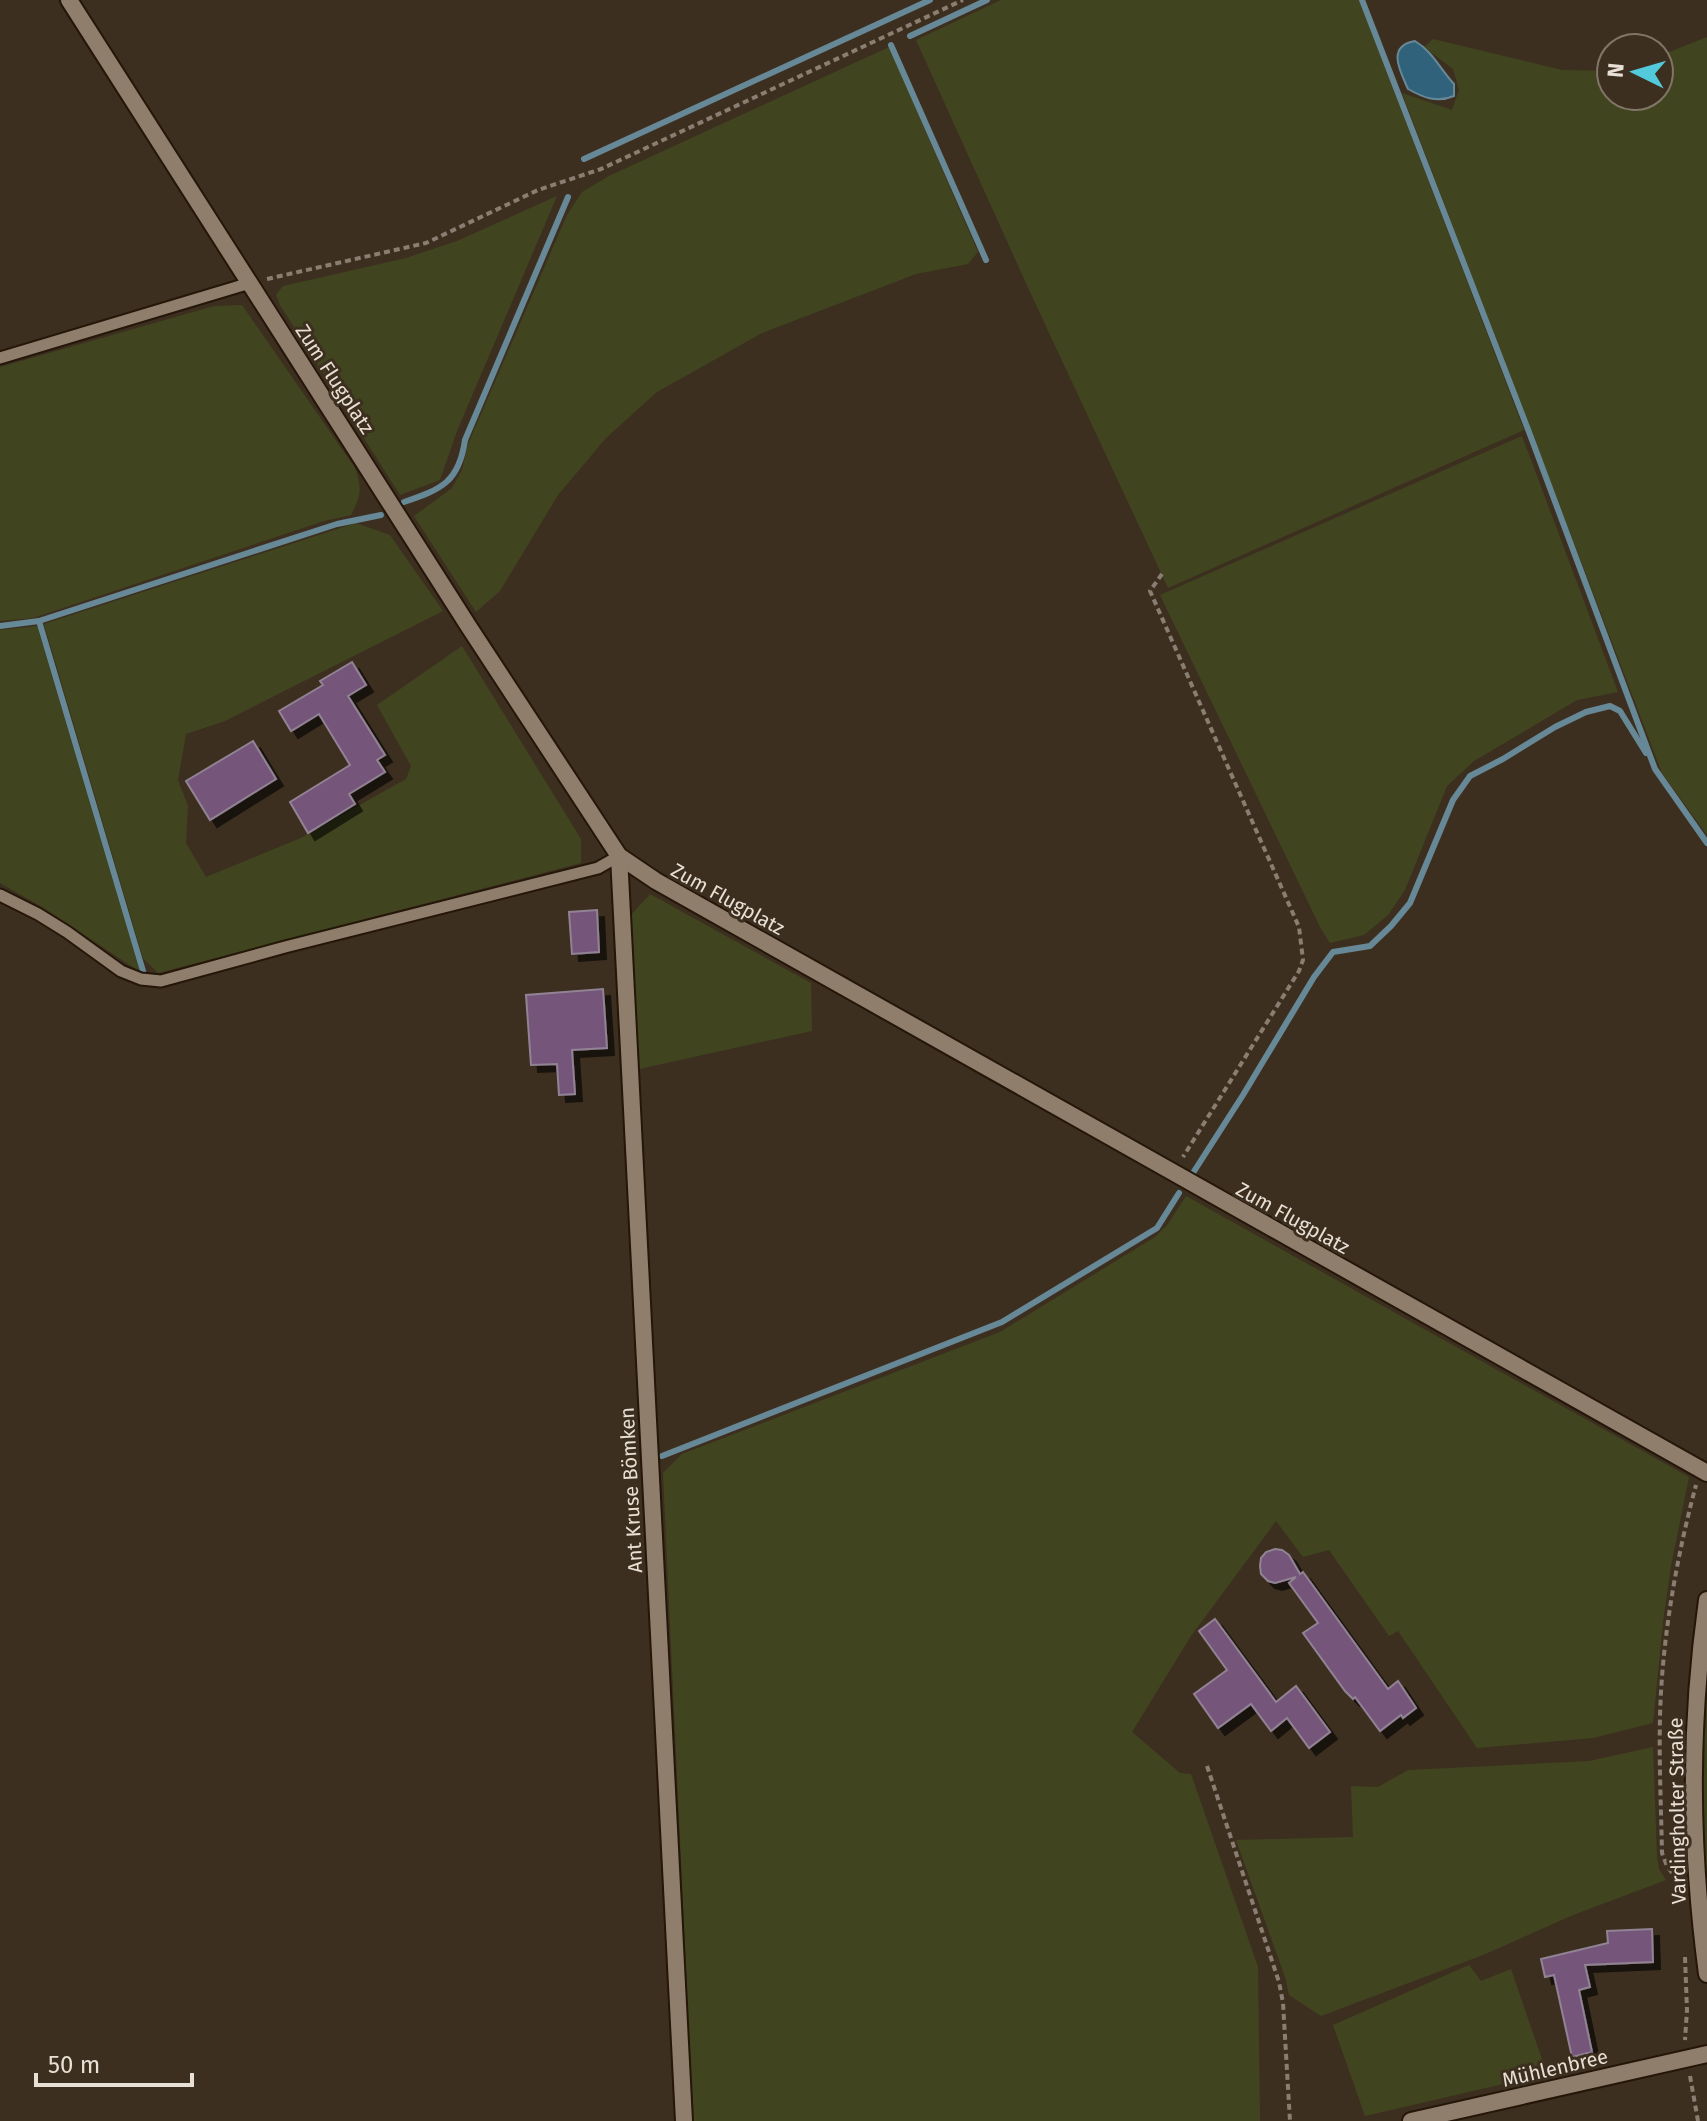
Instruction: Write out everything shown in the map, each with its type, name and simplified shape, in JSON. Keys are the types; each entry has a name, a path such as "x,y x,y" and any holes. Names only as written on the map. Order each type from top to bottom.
{"street":[{"name":"Zum Flugplatz","path":"69,0 619,856 669,889 1707,1473"},
{"name":"Ant Kruse Bömken","path":"619,856 684,2121"},
{"name":"Vardingholter Straße","path":"1707,1600 1697,1683 1692,1777 1696,1871 1707,1974"},
{"name":"Mühlenbree","path":"1411,2121 1707,2054"}],"lane":[{"path":"0,358 250,283"},
{"path":"0,895 57,926 121,971 141,979 161,981 598,868 619,856"}],"path":[{"path":"250,283 426,243 538,190 615,162 963,0"},
{"path":"1162,574 1150,591 1299,927 1303,960 1173,1173"},
{"path":"1207,1766 1279,1982 1290,2121"}],"green space":[{"path":"1001,0 1359,0 1524,430 1168,588 916,40"},
{"path":"1707,37 1707,835 1662,773 1402,93 1452,110 1459,90 1453,69 1424,47 1433,39 1562,70 1595,71 1595,112 1675,112 1675,50"},
{"path":"889,47 978,252 968,264 916,274 762,333 657,392 606,438 558,495 500,591 476,612 414,516 452,488 462,470 468,444 567,215 582,192 609,176"},
{"path":"557,196 457,431 440,480 400,495 276,295 283,286 406,258 457,241"},
{"path":"242,305 355,468 359,493 351,515 324,521 33,618 0,621 0,367 214,306"},
{"path":"1522,436 1618,692 1577,700 1474,761 1447,786 1405,890 1388,915 1364,935 1330,943 1160,595"},
{"path":"356,523 390,535 443,611 225,721 186,734 178,780 188,806 186,843 206,877 301,838 406,779 411,766 377,705 462,646 581,839 581,863 158,973 143,958 44,624"},
{"path":"37,626 140,972 44,908 0,883 0,630"},
{"path":"650,894 811,983 812,1031 639,1069 631,915"},
{"path":"1186,1196 1689,1477 1671,1566 1653,1723 1593,1738 1477,1748 1398,1631 1389,1636 1329,1550 1303,1557 1276,1521 1191,1636 1132,1732 1180,1773 1191,1774 1258,1967 1260,2121 693,2121 663,1473 682,1454 1000,1332 1155,1237 1168,1224"},
{"path":"1707,1664 1707,1899 1703,1782"},
{"path":"1653,1747 1657,1856 1659,1869 1666,1880 1573,1915 1483,1955 1321,2016 1289,1995 1236,1840 1353,1837 1351,1786 1378,1787 1408,1770 1589,1761"},
{"path":"1469,1965 1481,1981 1511,1969 1547,2074 1365,2116 1333,2025"}],"water":[{"path":"1415,41 1431,55 1454,84 1454,96 1431,98 1408,89 1399,67 1398,54 1406,44"}],"building":[{"path":"352,662 366,685 348,696 385,755 377,760 385,772 349,794 355,804 308,833 290,802 350,765 319,714 291,731 279,711 323,685 320,681"},
{"path":"253,741 276,779 210,820 186,781"},
{"path":"597,910 599,952 572,954 569,912"},
{"path":"603,989 607,1048 572,1050 575,1094 559,1095 557,1064 531,1065 526,995"},
{"path":"1275,1549 1289,1555 1300,1574 1303,1572 1388,1689 1398,1681 1416,1708 1380,1731 1355,1697 1353,1699 1345,1691 1303,1633 1318,1623 1289,1583 1296,1577 1275,1583 1261,1574 1261,1558"},
{"path":"1215,1619 1276,1702 1296,1686 1330,1732 1309,1748 1287,1718 1271,1731 1251,1704 1218,1728 1194,1694 1227,1670 1199,1631"},
{"path":"1652,1929 1653,1962 1585,1965 1590,1987 1579,1990 1592,2052 1572,2057 1554,1975 1545,1977 1541,1959 1608,1943 1607,1931"}],"waterway":[{"path":"584,159 930,0"},
{"path":"910,36 987,0"},
{"path":"1362,0 1655,769 1707,843"},
{"path":"891,45 986,260"},
{"path":"404,502 438,488 458,466 465,440 568,197"},
{"path":"0,626 39,621 337,524 381,515"},
{"path":"39,621 143,971"},
{"path":"1191,1176 1314,977 1333,952 1370,946 1410,903 1453,800 1470,776 1555,727 1586,712 1610,706 1620,711 1646,753"},
{"path":"662,1456 1002,1322 1157,1228 1179,1193"}]}
